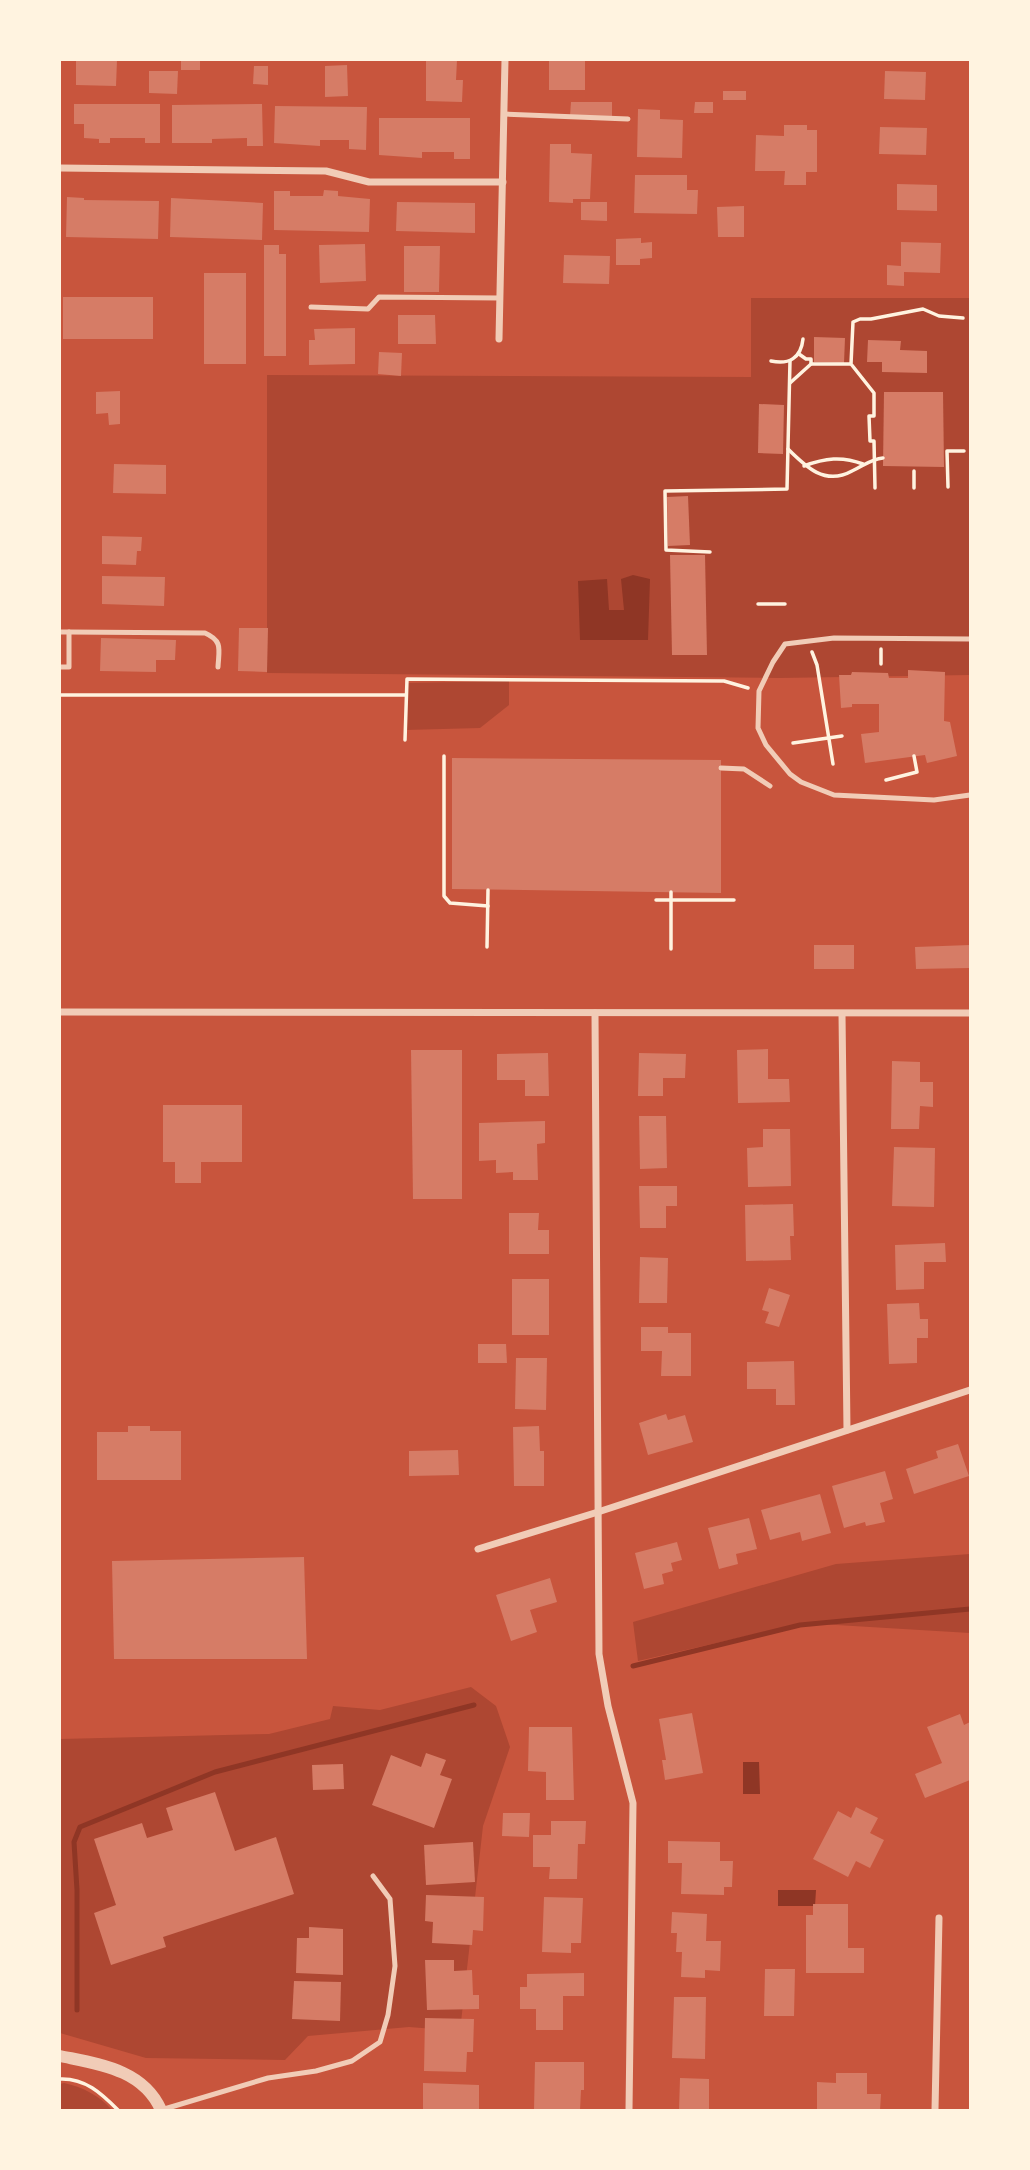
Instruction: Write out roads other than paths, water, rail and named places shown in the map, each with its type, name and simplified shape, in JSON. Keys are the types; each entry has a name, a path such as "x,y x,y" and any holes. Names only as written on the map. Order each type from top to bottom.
{"street":[{"path":"499,340 505,60"},
{"path":"60,168 326,171 369,182 503,182"},
{"path":"60,1012 971,1013"},
{"path":"595,1013 599,1654 608,1706 634,1803 629,2110"},
{"path":"842,1014 847,1430"},
{"path":"478,1549 971,1390"},
{"path":"935,2110 939,1918"},
{"path":"60,2056 111,2067 134,2078 146,2088 161,2110"}],"lane":[{"path":"503,114 628,119"},
{"path":"311,307 368,309 379,297 500,298"},
{"path":"60,632 205,633 219,643 218,667"},
{"path":"60,667 69,667 69,632"},
{"path":"971,639 834,638 785,644 759,691 758,728 766,745 783,768 801,782 834,795 934,800 971,795"},
{"path":"721,768 744,769 770,786"},
{"path":"161,2110 268,2078 316,2071 352,2062 380,2042 388,2015 395,1966 390,1899 373,1876"}],"waterway":[{"path":"633,1666 800,1625 970,1609"},
{"path":"77,2010 77,1890 74,1842 80,1827 215,1772 474,1705"}]}
